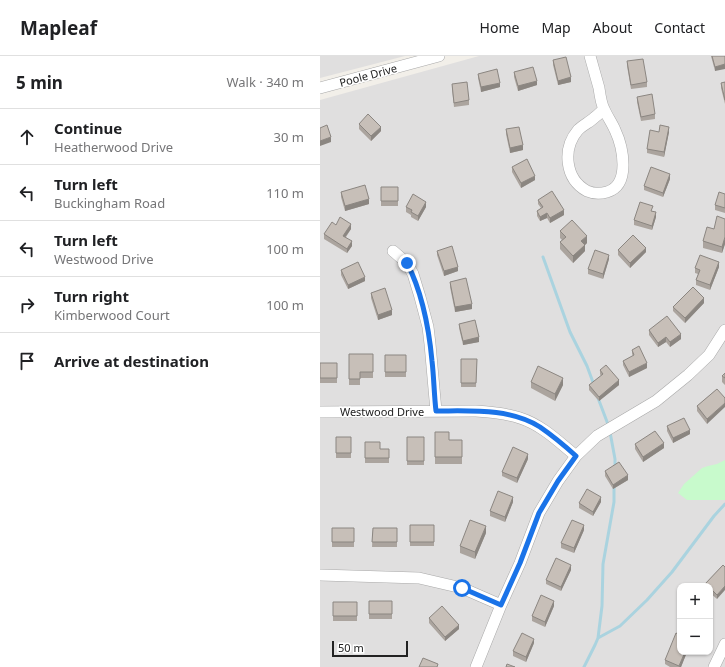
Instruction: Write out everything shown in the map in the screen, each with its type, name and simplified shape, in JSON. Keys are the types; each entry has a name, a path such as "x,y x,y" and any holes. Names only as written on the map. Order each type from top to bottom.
{"street":[{"name":"Poole Drive","path":"320,88 439,56"},
{"path":"590,56 604,109 616,130 619,140 623,168 622,176 617,186 611,191 596,194 582,188 576,181 570,172 568,156 572,140 578,130 604,109"},
{"path":"393,251 407,263 413,274 420,297 430,339 436,411"},
{"path":"476,667 520,563 539,513 558,481 576,456 597,436 656,401 688,375 708,355 725,330"},
{"name":"Westwood Drive","path":"320,412 475,411 498,413 520,418 539,427 576,456"},
{"path":"320,575 419,578 462,588 501,605"},
{"path":"714,667 725,644"}],"shaded area":[{"path":"320,56 405,56 320,78"},
{"path":"479,56 725,56 725,667 320,667 320,100"}],"green space":[{"path":"725,460 725,500 687,500 678,493 684,484 702,468"}],"building":[{"path":"712,56 725,56 725,64 715,67"},
{"path":"566,57 571,77 558,81 553,60"},
{"path":"643,59 647,82 631,85 627,61"},
{"path":"533,67 537,81 518,86 514,72"},
{"path":"497,69 500,83 481,87 478,74"},
{"path":"467,82 469,100 454,103 452,84"},
{"path":"725,82 725,100 721,83"},
{"path":"652,94 655,114 641,117 637,97"},
{"path":"368,114 381,127 371,136 359,124"},
{"path":"327,125 331,137 320,141 320,128"},
{"path":"660,125 669,127 664,152 647,149 650,130 659,132"},
{"path":"519,127 523,145 510,148 506,129"},
{"path":"527,159 535,176 521,183 512,167"},
{"path":"651,167 670,174 663,193 644,186"},
{"path":"365,185 369,199 345,206 341,192"},
{"path":"381,187 398,187 398,201 381,201"},
{"path":"552,191 564,210 550,218 547,213 540,217 537,211 543,207 538,200"},
{"path":"719,192 725,194 725,208 715,205"},
{"path":"413,194 426,202 418,216 406,207"},
{"path":"640,202 653,206 651,211 656,212 652,226 634,220"},
{"path":"717,216 725,219 725,237 722,247 703,241 707,227 714,229"},
{"path":"340,217 351,224 343,236 352,241 347,249 324,234 332,222 336,225"},
{"path":"572,220 587,236 581,241 585,245 573,256 560,242 566,237 560,231"},
{"path":"633,235 646,248 630,263 618,250"},
{"path":"452,246 458,267 444,271 437,251"},
{"path":"595,250 609,255 603,274 588,269"},
{"path":"700,255 719,262 710,285 696,280 700,270 695,268"},
{"path":"358,262 365,277 348,285 341,270"},
{"path":"466,278 472,304 455,307 450,282"},
{"path":"693,287 704,298 685,318 673,307"},
{"path":"385,288 392,310 378,315 371,293"},
{"path":"667,316 681,334 670,342 666,337 658,343 649,330"},
{"path":"475,320 479,337 463,341 459,324"},
{"path":"639,346 647,363 629,372 623,361 634,355 632,350"},
{"path":"349,354 373,354 373,372 360,372 360,379 349,379"},
{"path":"385,355 406,355 406,372 385,372"},
{"path":"461,359 477,359 476,383 461,383"},
{"path":"320,363 337,363 337,378 320,378"},
{"path":"606,365 619,380 599,397 589,385 603,374 600,370"},
{"path":"538,366 563,378 555,394 531,382"},
{"path":"717,389 725,398 725,403 707,419 697,406"},
{"path":"684,418 690,430 673,438 667,426"},
{"path":"655,431 664,443 643,457 635,444"},
{"path":"435,432 449,432 449,440 462,440 462,457 435,457"},
{"path":"336,437 351,437 351,453 336,453"},
{"path":"407,437 424,437 424,461 407,461"},
{"path":"365,442 380,442 380,449 389,449 389,458 365,458"},
{"path":"513,447 528,454 517,478 502,472"},
{"path":"619,462 628,475 613,485 605,471"},
{"path":"587,489 601,497 593,512 579,503"},
{"path":"498,491 513,497 505,517 490,511"},
{"path":"470,520 486,526 475,552 460,546"},
{"path":"572,520 584,525 574,548 561,543"},
{"path":"410,525 434,525 434,542 410,542"},
{"path":"332,528 354,528 354,542 332,542"},
{"path":"373,528 397,528 397,542 372,542"},
{"path":"556,558 571,565 561,587 546,580"},
{"path":"723,565 725,567 725,586 717,595 713,591 713,583 706,583"},
{"path":"541,595 554,601 545,622 532,616"},
{"path":"369,601 392,601 392,614 369,614"},
{"path":"333,602 357,602 357,616 333,616"},
{"path":"442,606 459,625 445,637 429,618"},
{"path":"522,633 534,639 526,657 513,651"},
{"path":"676,633 677,655 684,655 679,666 665,660"},
{"path":"423,658 438,664 437,667 419,667"},
{"path":"507,664 515,667 506,667"}],"waterway":[{"path":"543,257 570,332 587,366 594,385"},
{"path":"598,398 609,427"},
{"path":"610,432 615,459 615,468"},
{"path":"584,667 598,638 602,606 603,564 614,502 614,486"},
{"path":"598,638 620,626 647,600 672,572 714,516 725,504"}],"route":[{"path":"407,263 413,274 428,327 436,411 475,411 498,413 520,418 539,427 551,435 576,456 558,481 539,513 520,563 501,605 462,588"}]}
